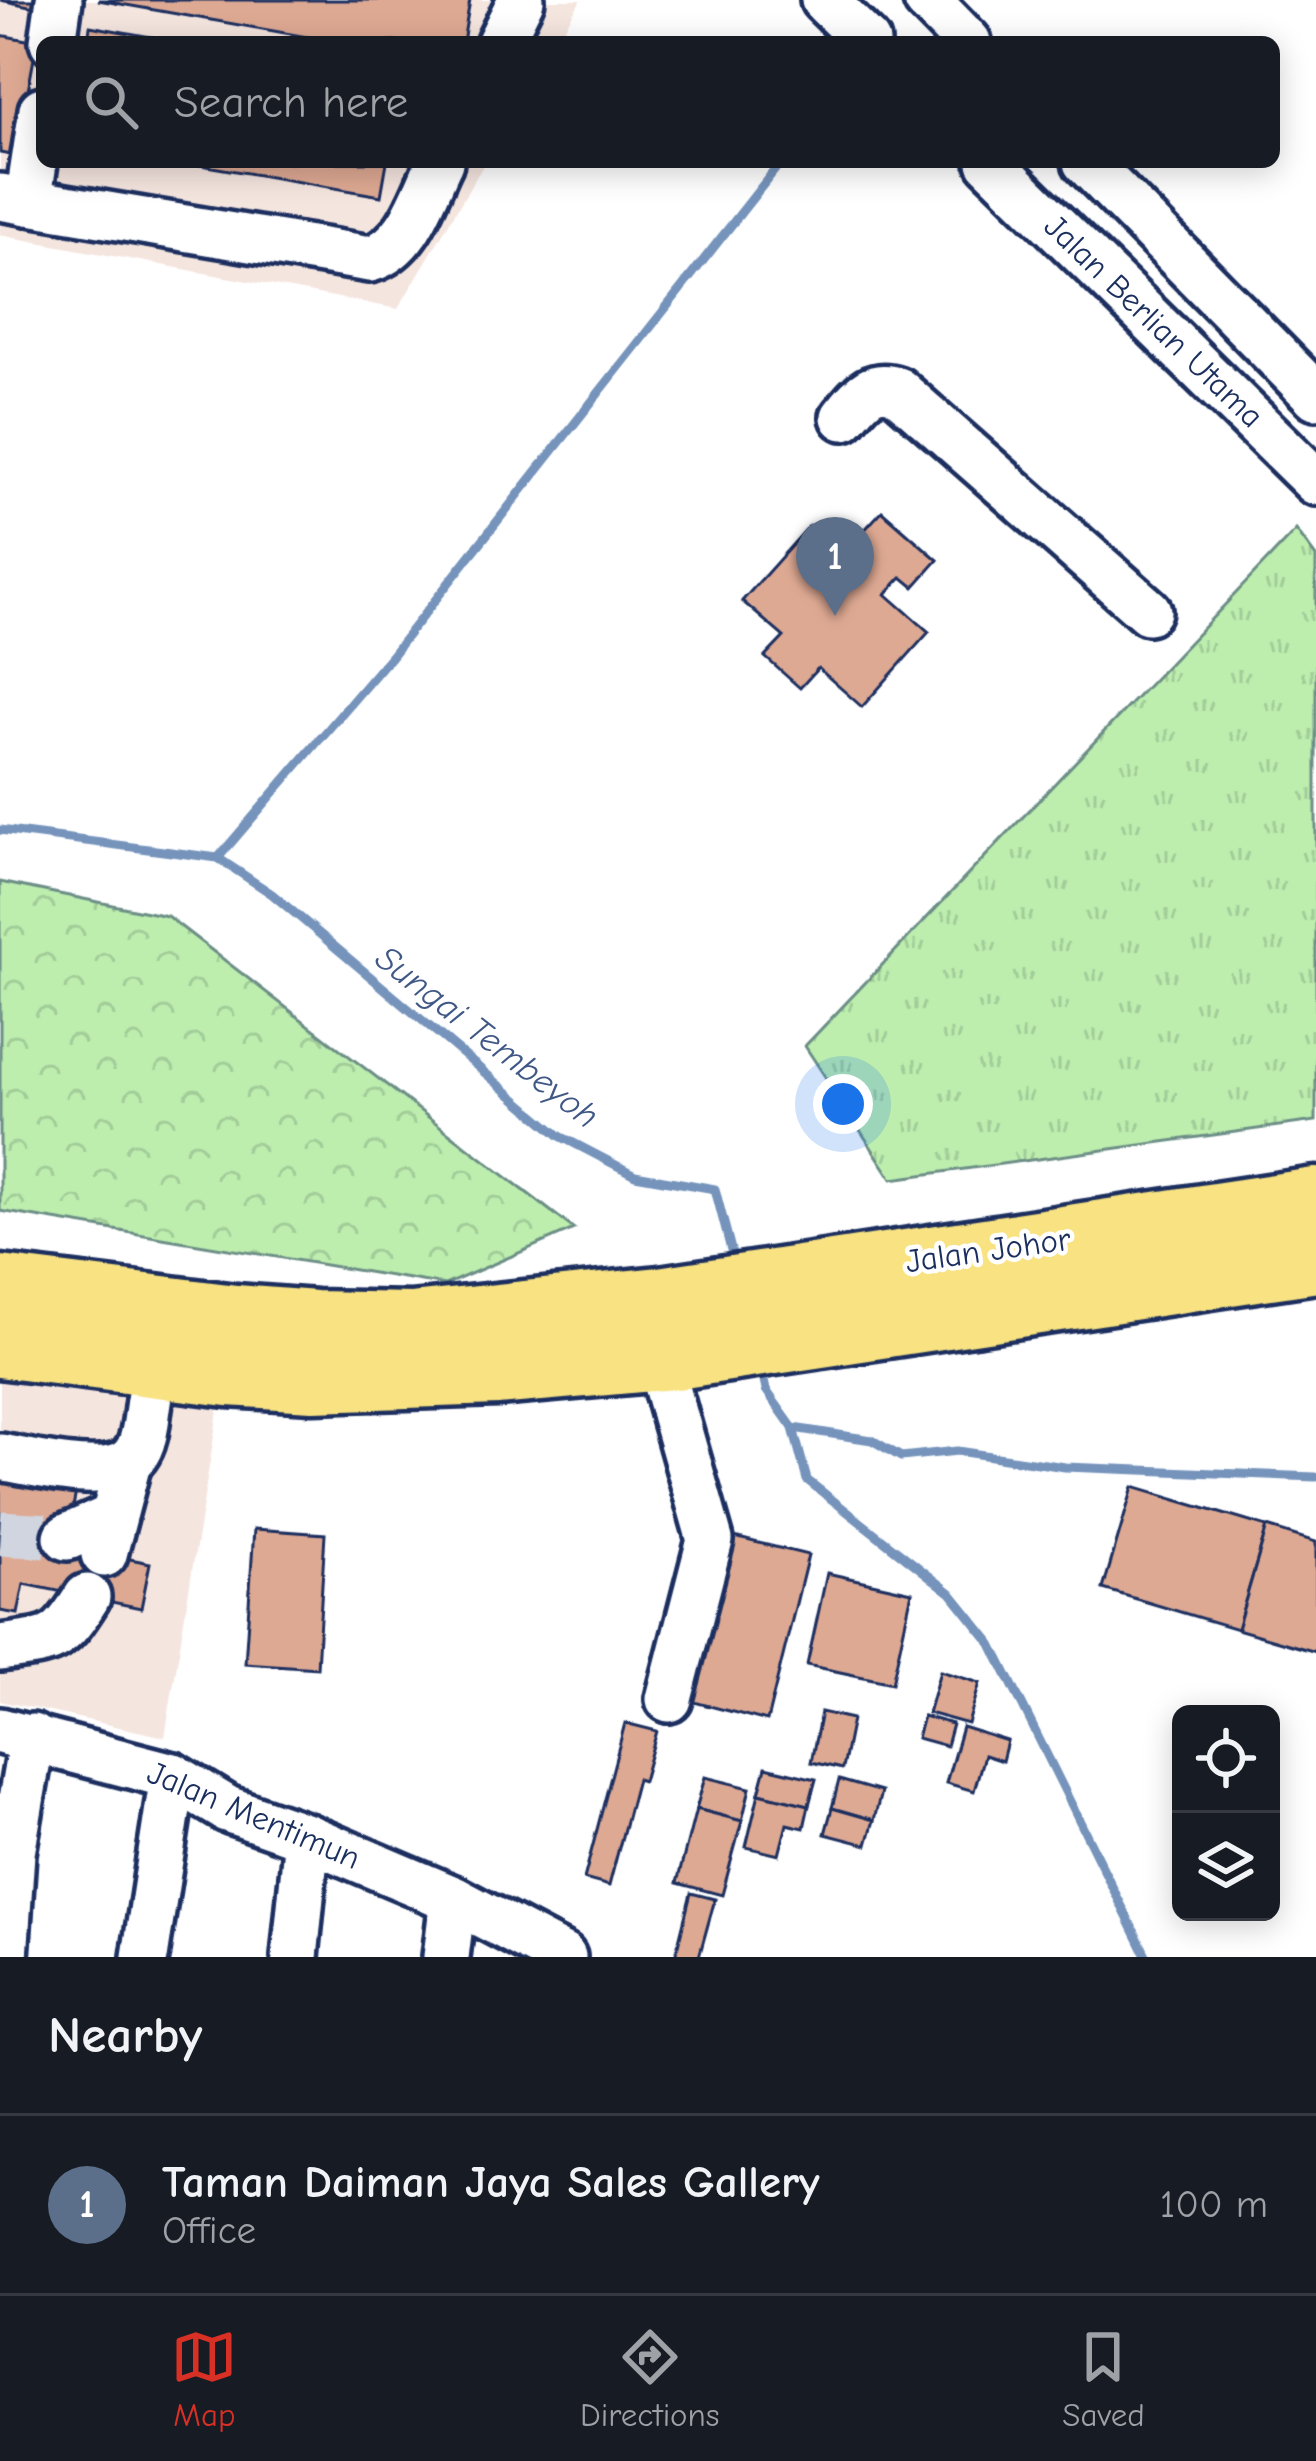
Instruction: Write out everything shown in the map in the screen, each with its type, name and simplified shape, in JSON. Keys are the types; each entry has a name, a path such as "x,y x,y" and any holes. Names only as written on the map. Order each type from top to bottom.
{"highway":[{"name":"Jalan Johor","path":"155,1334 229,1373 394,1377 845,1301 1316,1201"},
{"name":"Jalan Johor","path":"845,1301 1316,1259"},
{"path":"0,1290 155,1334"},
{"path":"0,1343 155,1334"}],"street":[{"path":"53,36 59,0"},
{"path":"503,36 521,0"},
{"path":"824,0 861,36"},
{"path":"927,0 962,36"},
{"path":"36,129 14,199 370,259 384,255 403,236 437,168"},
{"name":"Jalan Berlian Utama","path":"996,168 1310,462"},
{"name":"Jalan Berlian Utama","path":"1092,168 1316,396"},
{"path":"844,417 866,390 884,386 897,390 1148,611"},
{"path":"0,1261 43,1268 155,1334 143,1438 94,1536"},
{"path":"659,1329 710,1540 669,1699"},
{"path":"0,1457 99,1471 128,1463"},
{"path":"0,1648 51,1640 65,1631 87,1597"},
{"path":"5,1957 16,1734"},
{"name":"Jalan Mentimun","path":"16,1734 172,1776 227,1809 453,1899 563,1957"},
{"path":"145,1957 172,1776"},
{"path":"296,1957 307,1837"},
{"path":"446,1957 453,1899"}],"shaded area":[{"path":"0,0 581,0 560,36 36,36 36,168 481,168 398,309 0,235"},
{"path":"0,1368 221,1393 165,1737 0,1701"}],"green space":[{"path":"1296,530 1316,557 1316,1121 892,1179 805,1046"},
{"path":"0,882 167,916 574,1229 445,1285 0,1211"}],"building":[{"path":"0,0 35,0 34,7"},
{"path":"98,0 470,0 464,36 302,36"},
{"path":"90,26 146,36 89,36"},
{"path":"0,35 36,42 36,47 16,156 0,153"},
{"path":"218,168 386,168 381,196"},
{"path":"882,511 938,560 914,587 902,577 886,594 929,632 862,707 818,668 800,688 765,657 784,637 742,601 809,526 853,565 869,547 858,537"},
{"path":"0,1471 77,1487 65,1546 150,1563 141,1608 24,1584 18,1614 0,1611"},
{"path":"1133,1487 1267,1527 1237,1629 1103,1589"},
{"path":"1267,1527 1316,1542 1316,1652 1237,1629"},
{"path":"254,1529 325,1534 317,1668 245,1663"},
{"path":"730,1536 808,1555 767,1721 690,1701"},
{"path":"827,1573 912,1592 892,1683 807,1665"},
{"path":"940,1671 980,1683 968,1724 928,1713"},
{"path":"821,1712 852,1719 842,1769 811,1762"},
{"path":"923,1716 952,1724 946,1746 917,1738"},
{"path":"625,1723 657,1731 643,1781 637,1779 609,1886 584,1879"},
{"path":"962,1727 1007,1741 1002,1761 984,1755 974,1791 946,1783"},
{"path":"766,1767 816,1779 809,1805 759,1793"},
{"path":"705,1777 750,1788 742,1821 696,1809"},
{"path":"839,1780 881,1792 874,1820 832,1808"},
{"path":"759,1793 809,1805 804,1828 787,1824 779,1855 746,1847"},
{"path":"832,1808 874,1820 867,1845 825,1834"},
{"path":"696,1809 742,1821 722,1895 677,1883"},
{"path":"691,1893 715,1899 699,1957 675,1957"}],"waterway":[{"path":"218,858 391,656 776,168"},
{"name":"Sungai Tembeyoh","path":"0,830 218,858 272,894 560,1136 635,1175 715,1189 735,1265"},
{"name":"Sungai Tembeyoh","path":"761,1368 766,1390 793,1428 807,1480 951,1593 992,1644 1147,1957"},
{"path":"793,1428 872,1440 901,1457 957,1451 1065,1467 1316,1477"}],"tunnel":[{"path":"0,1533 67,1537"}],"place":[{"name":"Taman Daiman Jaya Sales Gallery","path":"835,616"}]}
